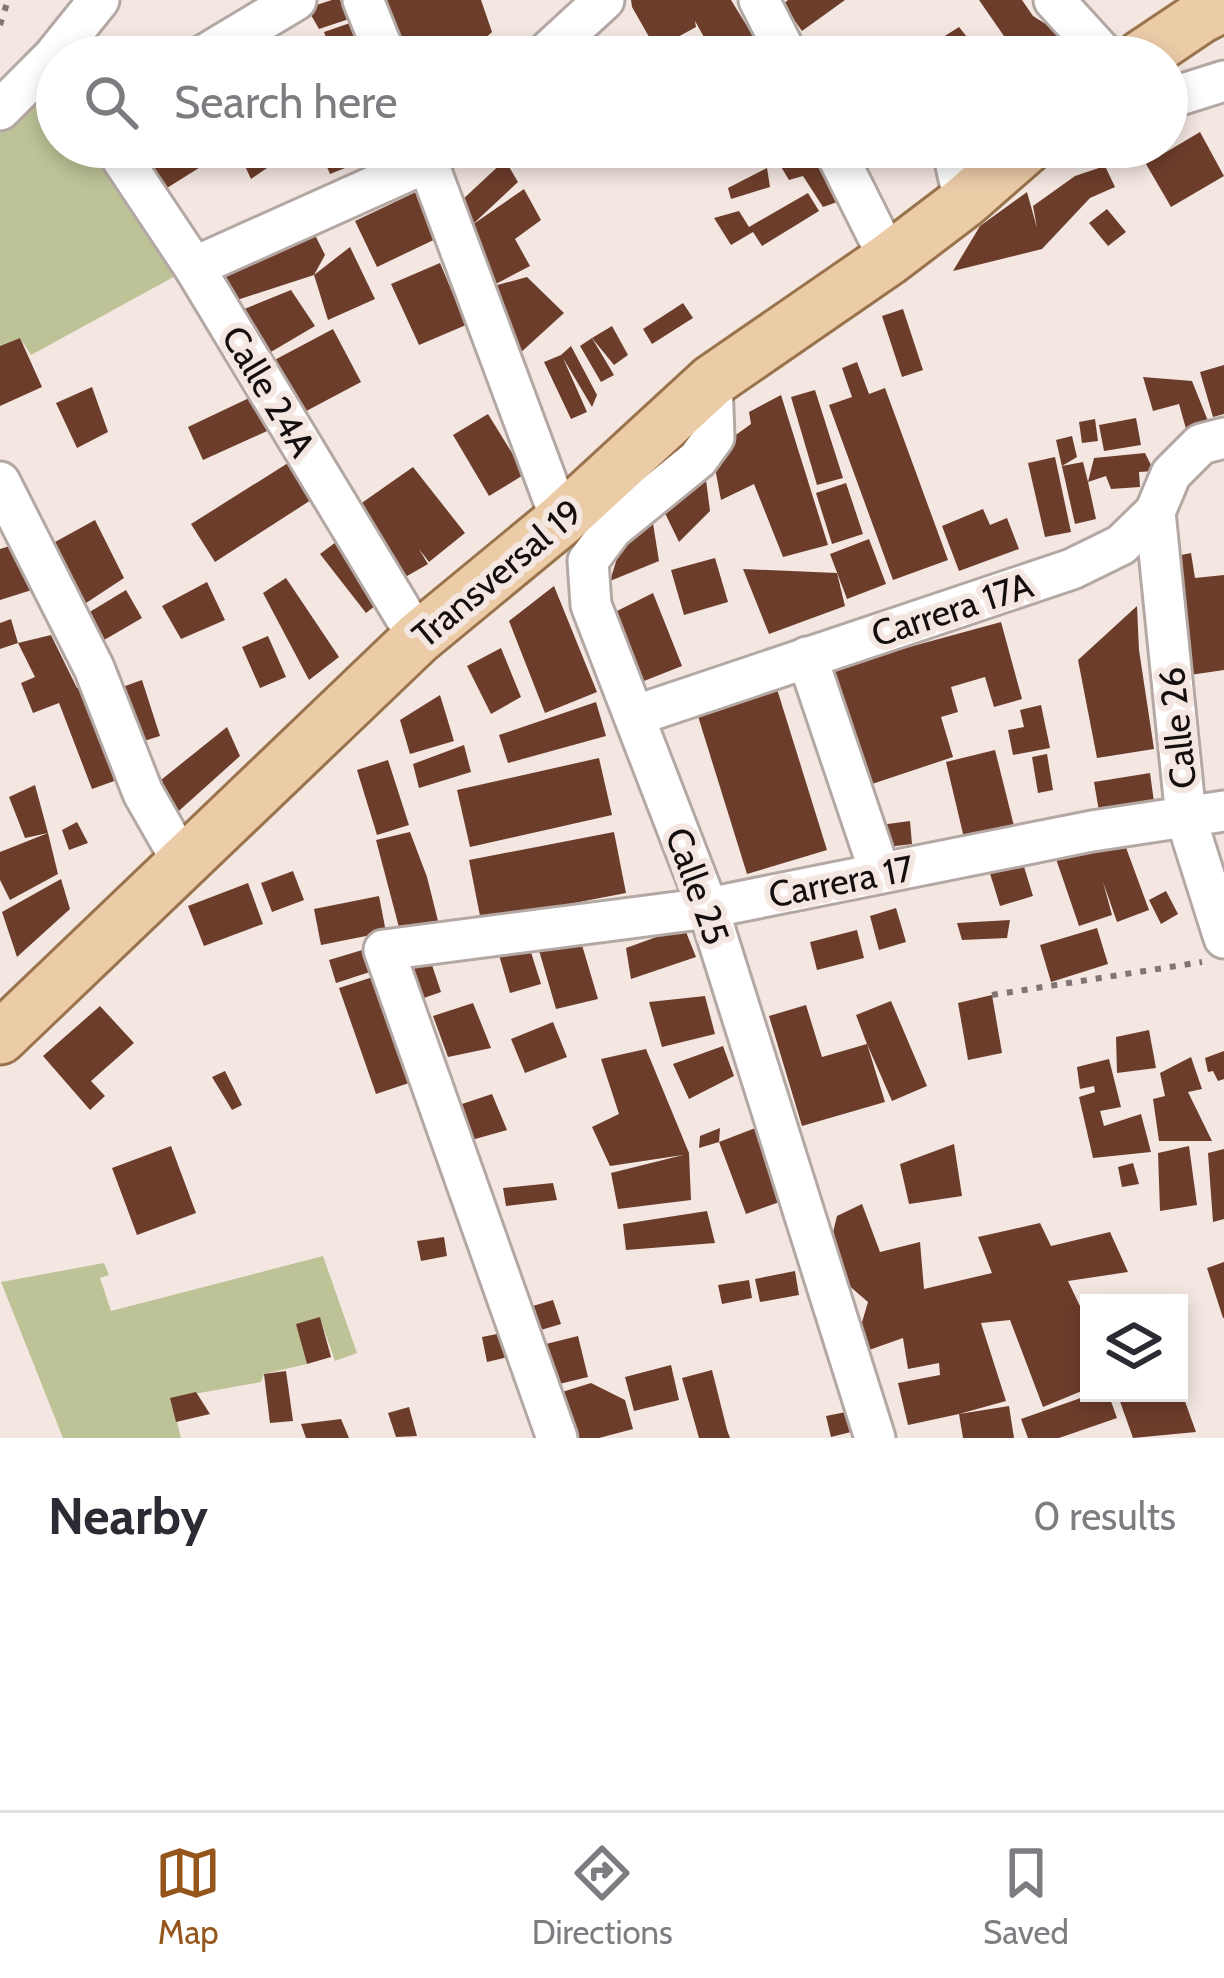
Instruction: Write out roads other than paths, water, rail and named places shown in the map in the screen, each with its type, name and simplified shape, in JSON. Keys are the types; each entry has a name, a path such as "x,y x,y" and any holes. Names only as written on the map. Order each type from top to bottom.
{"main road":[{"path":"1172,36 1224,5"},
{"name":"Transversal 19","path":"0,1038 418,638 561,520 712,381 889,259 1003,168"}],"street":[{"path":"73,36 99,0"},
{"path":"236,36 296,0"},
{"path":"363,0 378,36"},
{"path":"565,36 604,0"},
{"path":"760,0 778,36"},
{"path":"1054,0 1087,36"},
{"path":"0,110 36,77"},
{"path":"1188,92 1224,81"},
{"name":"Calle 24A","path":"128,168 194,267 418,638"},
{"path":"194,267 399,168"},
{"path":"438,168 561,520"},
{"path":"844,168 889,259"},
{"path":"957,168 964,202"},
{"name":"Calle 25","path":"712,381 714,437 698,459 612,529 588,561 591,605 708,908 875,1438"},
{"name":"Carrera 17A","path":"634,716 1072,569 1121,545 1155,512 1172,474 1201,443 1224,438"},
{"path":"0,482 94,668 143,793 182,863"},
{"name":"Calle 26","path":"1155,512 1205,815 1212,951"},
{"path":"807,657 880,873"},
{"name":"Carrera 17","path":"557,1438 384,950 708,908 1092,831 1205,815"}]}
